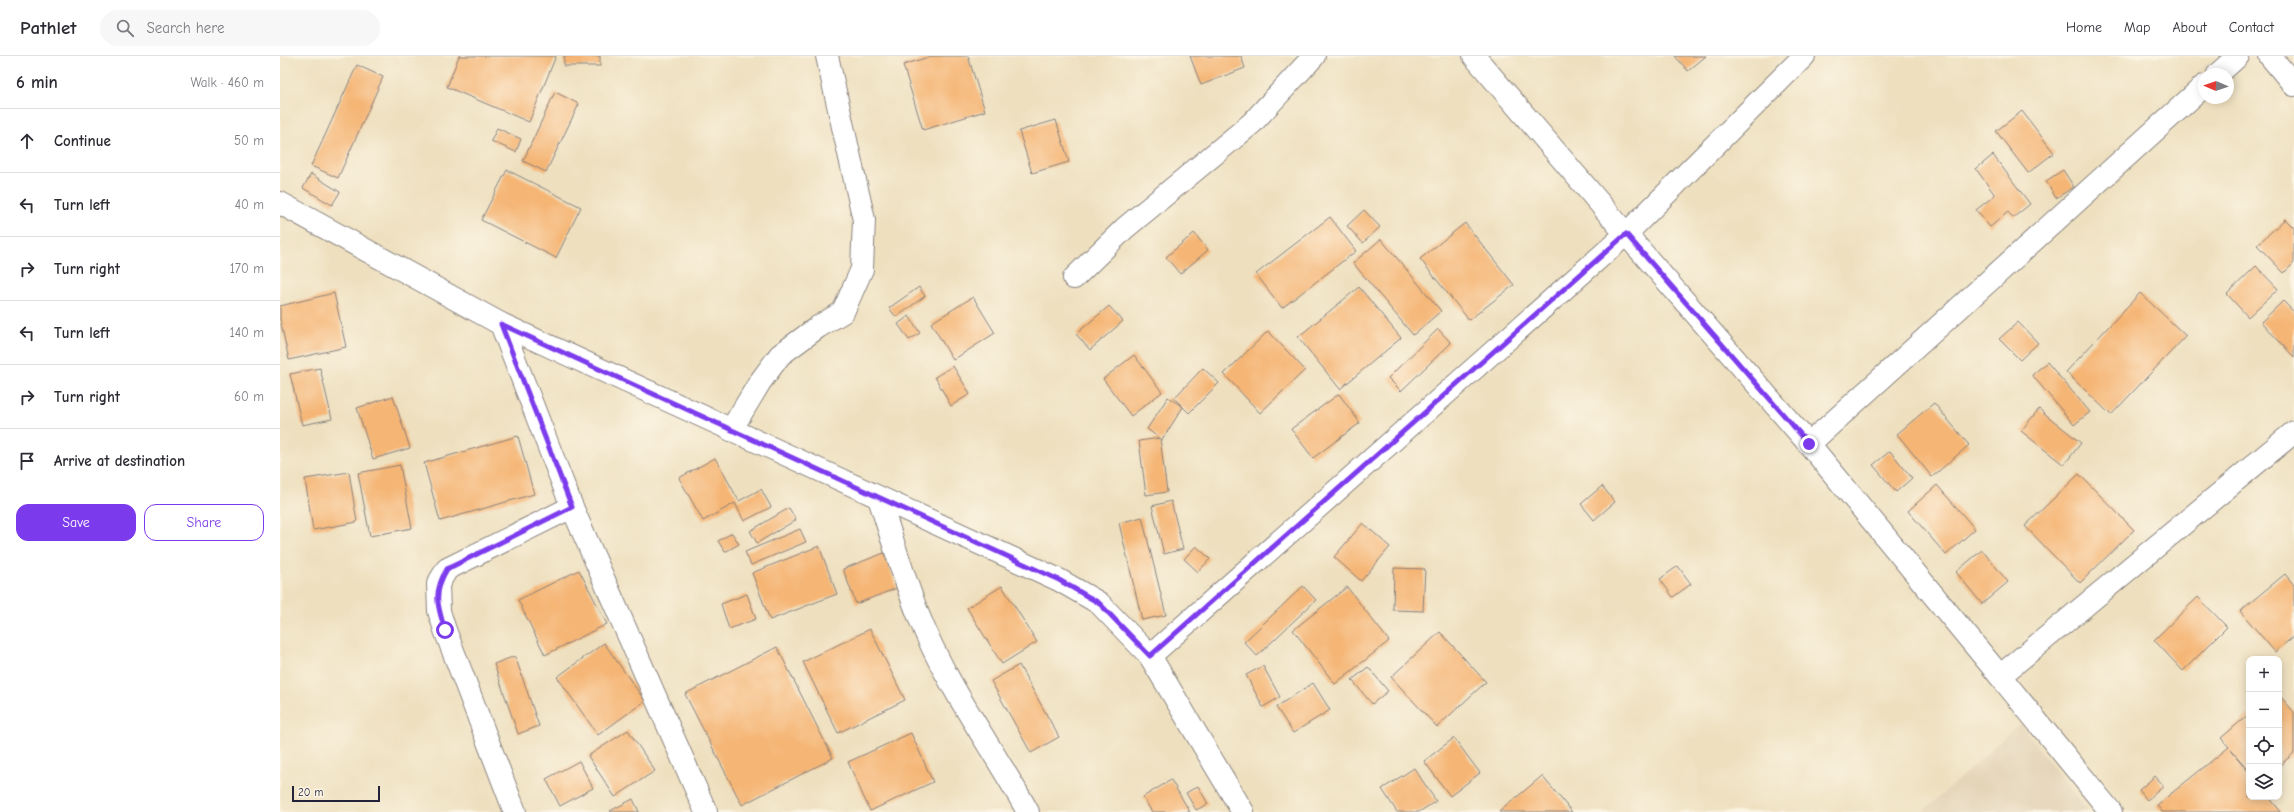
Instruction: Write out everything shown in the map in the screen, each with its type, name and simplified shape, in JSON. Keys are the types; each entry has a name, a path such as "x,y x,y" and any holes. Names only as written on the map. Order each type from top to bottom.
{"street":[{"path":"731,430 760,382 780,355 818,327 842,312 862,269 864,220 827,56"},
{"path":"1074,278 1125,228 1252,123 1314,56"},
{"path":"1474,56 1626,234 1809,444 2111,812"},
{"path":"1150,656 1626,234 1804,56"},
{"path":"2225,68 2238,56"},
{"path":"2270,56 2294,85"},
{"path":"1809,444 2198,91"},
{"path":"280,203 501,324 1059,580 1099,603 1150,656 1243,812"},
{"path":"501,324 572,507 706,812"},
{"path":"2000,676 2294,432"},
{"path":"879,498 920,619 947,674 1005,769 1028,812"},
{"path":"515,812 445,630 439,611 438,584 447,569 572,507"}],"shaded area":[{"path":"2020,724 2088,812 1922,812"}],"building":[{"path":"459,56 556,56 529,122 447,87"},
{"path":"564,56 600,56 600,66 564,66"},
{"path":"932,56 968,56 985,111 923,130 903,65"},
{"path":"1190,56 1241,56 1245,68 1201,85"},
{"path":"1675,56 1706,56 1688,71"},
{"path":"357,65 383,77 338,178 311,166"},
{"path":"555,92 579,104 546,172 523,161"},
{"path":"2022,111 2054,153 2028,173 1996,131"},
{"path":"1056,120 1069,162 1032,173 1019,131"},
{"path":"497,128 521,139 516,152 491,141"},
{"path":"1993,155 2030,204 2013,218 2008,212 1990,227 1976,210 1995,195 1976,169"},
{"path":"507,170 581,207 556,258 481,220"},
{"path":"2063,170 2074,187 2056,198 2046,181"},
{"path":"311,174 340,192 332,205 303,188"},
{"path":"1364,210 1380,227 1363,243 1347,226"},
{"path":"1330,217 1356,251 1282,308 1256,274"},
{"path":"2285,219 2294,228 2294,263 2284,273 2257,245"},
{"path":"1465,223 1514,285 1469,320 1420,259"},
{"path":"1194,233 1208,250 1180,274 1166,257"},
{"path":"1381,239 1441,311 1413,335 1353,263"},
{"path":"2256,266 2278,289 2248,317 2227,294"},
{"path":"919,287 925,296 896,317 889,308"},
{"path":"1359,287 1401,338 1340,389 1298,337"},
{"path":"334,293 346,347 289,360 280,319 280,306"},
{"path":"2140,293 2186,336 2111,415 2066,372"},
{"path":"973,297 995,333 953,360 931,323"},
{"path":"2283,301 2294,312 2294,357 2261,322"},
{"path":"1109,306 1123,321 1090,350 1076,334"},
{"path":"909,316 920,333 909,340 898,324"},
{"path":"2018,322 2038,343 2020,360 1999,339"},
{"path":"1438,329 1451,343 1401,391 1388,378"},
{"path":"1268,331 1305,370 1260,413 1224,374"},
{"path":"1134,355 1162,392 1131,416 1103,379"},
{"path":"2047,362 2090,412 2074,425 2032,375"},
{"path":"953,366 970,394 951,406 935,377"},
{"path":"320,368 332,419 302,425 290,374"},
{"path":"1203,368 1219,383 1189,413 1174,398"},
{"path":"1339,394 1360,423 1313,458 1291,429"},
{"path":"393,396 410,448 373,459 357,408"},
{"path":"1168,397 1183,407 1162,440 1147,429"},
{"path":"1934,403 1969,445 1932,477 1897,434"},
{"path":"2039,409 2081,443 2064,465 2021,431"},
{"path":"518,436 534,494 440,521 424,463"},
{"path":"1160,438 1167,492 1146,495 1139,441"},
{"path":"1890,451 1912,478 1896,492 1873,465"},
{"path":"715,458 739,501 761,489 771,507 744,521 735,503 703,521 679,478"},
{"path":"400,465 412,528 370,536 358,473"},
{"path":"349,472 357,522 313,530 305,479"},
{"path":"2079,474 2134,530 2080,583 2025,526"},
{"path":"1937,485 1975,529 1946,555 1908,511"},
{"path":"1602,486 1615,502 1594,520 1581,504"},
{"path":"1171,501 1183,549 1164,554 1152,506"},
{"path":"789,508 796,520 757,543 750,531"},
{"path":"1142,517 1166,615 1142,620 1119,523"},
{"path":"1363,523 1390,547 1361,581 1334,557"},
{"path":"800,529 806,542 751,565 745,552"},
{"path":"732,533 739,544 725,552 718,541"},
{"path":"819,546 837,594 770,620 752,573"},
{"path":"1196,546 1210,559 1198,572 1184,559"},
{"path":"1982,550 2008,582 1982,604 1956,572"},
{"path":"884,553 897,588 856,604 843,569"},
{"path":"1678,566 1691,584 1673,597 1660,579"},
{"path":"1394,568 1425,569 1423,611 1393,610"},
{"path":"579,570 607,624 545,655 518,600"},
{"path":"2285,574 2294,585 2294,636 2275,652 2240,611"},
{"path":"1002,586 1037,642 1002,664 967,608"},
{"path":"1303,586 1316,600 1257,656 1244,642"},
{"path":"1347,587 1389,641 1335,684 1293,630"},
{"path":"747,594 756,619 729,629 721,604"},
{"path":"2198,597 2227,627 2183,671 2154,640"},
{"path":"870,629 905,700 838,733 803,662"},
{"path":"1440,632 1486,682 1437,727 1391,677"},
{"path":"604,643 645,701 598,735 557,677"},
{"path":"777,647 833,758 742,805 685,694"},
{"path":"515,656 539,726 518,734 494,664"},
{"path":"1019,665 1059,737 1031,753 991,681"},
{"path":"1263,666 1280,697 1263,707 1246,675"},
{"path":"1368,667 1388,691 1372,704 1352,680"},
{"path":"1313,683 1330,710 1293,733 1276,707"},
{"path":"2282,698 2294,712 2294,753 2282,763"},
{"path":"2246,717 2246,768 2231,750 2246,768 2246,800 2271,800 2281,812 2162,812 2157,805 2229,747 2221,738"},
{"path":"628,730 655,771 615,797 588,756"},
{"path":"911,733 933,782 870,811 848,762"},
{"path":"1454,738 1480,773 1450,796 1424,761"},
{"path":"579,761 593,788 560,806 546,779"},
{"path":"1414,768 1436,801 1419,812 1397,812 1382,789"},
{"path":"1542,776 1572,812 1499,812"},
{"path":"2155,776 2164,786 2147,800 2139,790"},
{"path":"1171,780 1190,812 1152,812 1143,797"},
{"path":"1198,786 1208,804 1196,810 1186,793"},
{"path":"633,799 639,812 610,811"}],"route":[{"path":"445,630 439,611 438,584 447,569 572,507 501,324 1059,580 1099,603 1150,656 1626,234 1809,444"}]}
